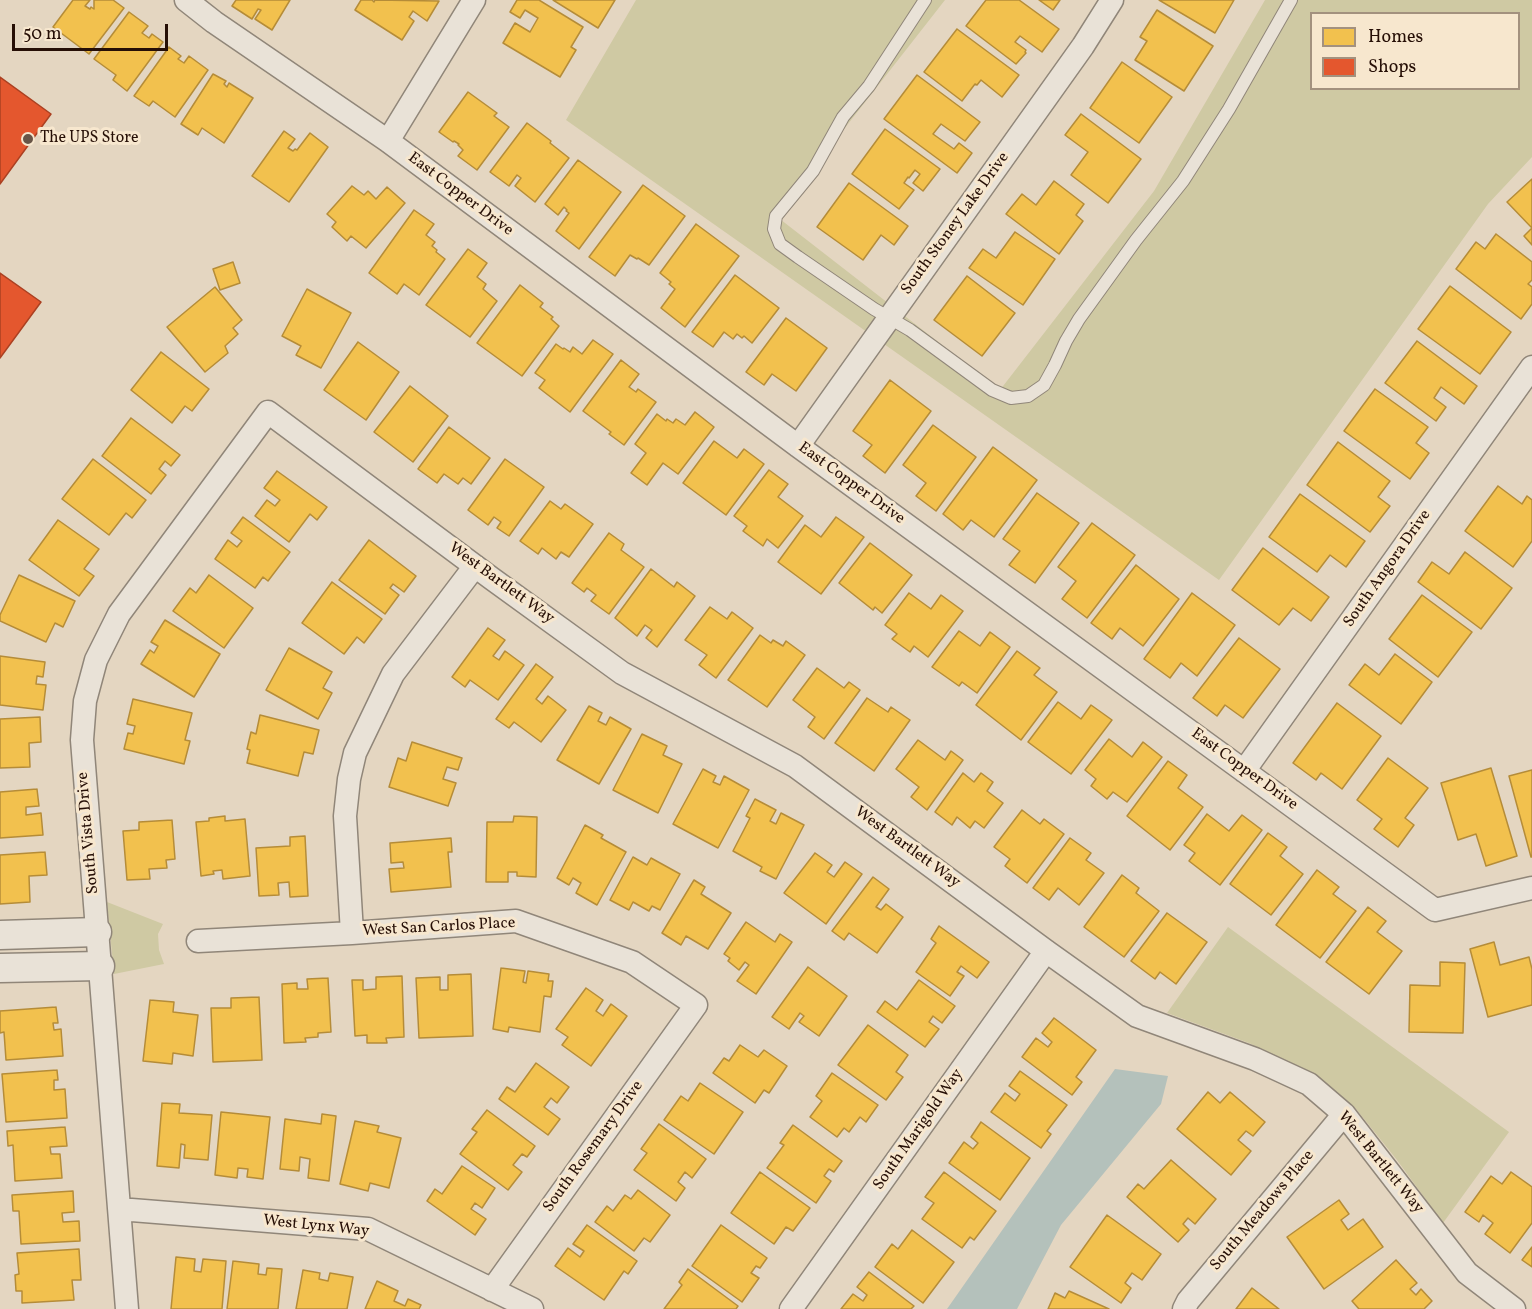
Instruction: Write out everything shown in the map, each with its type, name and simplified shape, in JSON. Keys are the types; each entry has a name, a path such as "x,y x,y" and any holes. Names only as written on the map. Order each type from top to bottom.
{"street":[{"name":"East Copper Drive","path":"186,0 214,22 388,141 798,446 1435,910 1532,888"},
{"path":"388,141 474,0"},
{"name":"South Stoney Lake Drive","path":"798,446 1083,46 1112,0"},
{"name":"South Angora Drive","path":"1244,771 1532,367"},
{"name":"West Bartlett Way","path":"268,412 622,673 795,766 1137,1016 1255,1059 1310,1084 1344,1114 1467,1273 1514,1309"},
{"name":"South Vista Drive","path":"127,1309 82,740 85,700 96,660 119,614 268,412"},
{"path":"352,933 345,816 349,779 355,753 393,674 475,566"},
{"name":"West San Carlos Place","path":"198,941 516,921 632,962 696,1005"},
{"path":"0,935 97,932"},
{"name":"South Marigold Way","path":"791,1309 1046,951"},
{"path":"0,968 100,966"},
{"name":"South Rosemary Drive","path":"492,1290 696,1005"},
{"name":"South Meadows Place","path":"1184,1309 1188,1301 1344,1114"},
{"name":"West Lynx Way","path":"119,1209 368,1229 532,1309"}],"lane":[{"path":"925,0 869,86 843,117 813,171 776,216 774,229 780,243 807,264 910,330 992,390 1011,398 1028,396 1044,385 1078,319 1183,181 1229,109 1291,0"}],"shaded area":[{"path":"636,0 945,0 776,216 1000,390 1154,191 1265,0 1532,0 1532,157 1488,204 1219,580 566,120"},
{"path":"107,902 163,924 158,934 159,950 164,964 114,974"},
{"path":"1228,927 1509,1132 1443,1223 1356,1109 1314,1075 1249,1043 1167,1013"},
{"path":"1115,1069 1168,1076 1161,1104 1061,1225 1017,1309 947,1309"}],"building: Homes":[{"path":"73,0 90,0 85,6 90,9 91,7 94,9 94,0 113,0 124,8 89,54 53,27"},
{"path":"236,0 290,0 272,30 255,19 261,10 258,9 252,19 232,6"},
{"path":"361,0 374,2 375,0 439,1 427,21 413,11 409,17 414,21 402,40 355,10"},
{"path":"517,0 539,0 583,27 571,47 576,50 560,77 503,43 515,23 530,32 538,18 525,10 520,18 510,12"},
{"path":"553,0 615,0 598,28"},
{"path":"986,0 1019,0 1059,29 1042,52 1020,36 1015,42 1026,50 1026,53 1016,64 966,26"},
{"path":"1039,0 1060,0 1053,10"},
{"path":"1159,0 1234,0 1215,33"},
{"path":"1157,10 1213,46 1184,91 1135,60 1147,41 1140,37"},
{"path":"129,12 148,26 142,33 149,38 152,34 163,42 127,91 113,80 116,75 94,59"},
{"path":"957,29 1019,75 1002,97 981,80 962,101 924,72"},
{"path":"169,47 181,56 178,59 184,63 189,56 208,70 175,117 153,101 149,106 134,96"},
{"path":"1122,62 1172,97 1139,143 1090,108"},
{"path":"213,74 226,81 224,84 227,87 229,83 253,98 224,143 202,128 198,135 181,124"},
{"path":"917,75 980,122 965,141 941,124 933,134 954,149 959,143 972,153 957,173 884,119"},
{"path":"468,92 497,113 494,116 509,127 477,170 458,156 463,150 459,144 439,132"},
{"path":"1081,114 1141,159 1108,203 1071,175 1088,152 1065,135"},
{"path":"527,123 569,158 535,202 515,186 521,178 517,175 509,186 490,172"},
{"path":"885,129 940,169 923,191 913,183 920,174 915,170 904,183 914,190 899,209 852,174"},
{"path":"284,131 295,139 288,148 293,151 297,150 310,133 328,147 289,202 252,176"},
{"path":"578,160 621,192 579,249 556,231 569,213 567,210 564,207 558,215 545,204"},
{"path":"1532,179 1532,228 1507,202"},
{"path":"1054,181 1084,204 1076,215 1083,221 1059,254 1006,214 1022,194 1036,205"},
{"path":"849,183 908,226 894,245 881,235 863,260 817,227"},
{"path":"643,185 685,216 649,265 630,255 615,276 589,257"},
{"path":"352,186 364,195 368,191 376,199 387,187 405,203 366,248 351,236 347,241 332,227 336,222 327,214"},
{"path":"414,210 434,224 426,235 435,242 432,246 437,250 436,252 445,259 419,295 404,284 397,294 369,273"},
{"path":"696,224 739,256 685,327 661,308 675,289 669,284 671,282 660,273"},
{"path":"1532,228 1532,245 1524,236"},
{"path":"1015,232 1055,259 1023,305 969,268 983,249 996,258"},
{"path":"1496,234 1532,262 1532,280 1528,284 1532,287 1532,304 1521,319 1456,269 1476,242 1485,249"},
{"path":"468,249 487,263 477,277 486,284 483,289 497,301 470,337 426,305"},
{"path":"233,262 240,283 220,290 213,269"},
{"path":"735,275 779,308 752,343 744,336 742,338 737,334 733,339 724,332 713,347 692,332"},
{"path":"967,276 1015,313 982,356 934,320"},
{"path":"520,285 543,303 540,307 553,317 551,319 559,326 522,376 477,343"},
{"path":"1450,286 1511,332 1480,374 1418,329"},
{"path":"215,287 242,320 233,328 238,334 225,346 228,353 205,372 167,327"},
{"path":"307,289 351,313 321,368 296,355 301,346 282,336"},
{"path":"786,318 827,348 796,391 772,374 764,385 746,372"},
{"path":"593,340 613,354 570,412 539,388 545,380 535,373 556,344 570,352 573,347 582,354"},
{"path":"1417,341 1477,386 1464,404 1441,387 1434,398 1446,407 1436,421 1385,383"},
{"path":"358,342 399,372 366,420 324,390"},
{"path":"161,352 209,389 192,411 185,406 172,423 131,390"},
{"path":"621,360 639,374 629,387 636,392 638,389 656,402 624,445 583,411"},
{"path":"890,380 931,411 885,473 863,456 872,445 853,431"},
{"path":"410,386 448,416 413,462 374,432"},
{"path":"1375,389 1428,427 1416,443 1429,453 1410,479 1344,431"},
{"path":"695,412 714,427 678,474 663,463 647,485 631,473 646,453 635,444 657,414 666,421 667,419 673,423 676,419 685,425"},
{"path":"131,418 180,455 171,466 165,461 159,469 166,475 151,494 102,456"},
{"path":"933,425 976,457 936,511 916,496 926,483 903,465"},
{"path":"449,427 490,458 471,484 463,478 458,484 444,474 437,483 418,469"},
{"path":"714,441 737,458 744,449 764,464 726,515 683,483"},
{"path":"1338,442 1390,481 1378,497 1390,506 1370,532 1307,485"},
{"path":"993,447 1037,480 994,537 971,520 963,530 943,514"},
{"path":"93,459 146,500 132,518 126,513 109,535 62,499"},
{"path":"505,459 544,487 509,536 497,528 501,522 494,517 488,525 468,510"},
{"path":"769,470 788,484 778,497 803,516 778,548 767,539 763,546 743,531 747,526 734,516"},
{"path":"277,471 327,507 317,520 310,514 289,542 255,516 267,500 275,506 280,500 264,488"},
{"path":"1498,486 1522,504 1527,496 1532,500 1532,541 1513,567 1465,531"},
{"path":"1037,493 1079,523 1035,583 1009,565 1020,551 1003,539"},
{"path":"1300,494 1365,541 1346,567 1330,555 1317,572 1269,537"},
{"path":"550,501 561,509 565,504 593,524 569,557 561,552 556,559 542,548 538,554 520,541"},
{"path":"243,517 290,552 268,581 263,577 255,588 215,559 228,540 237,547 242,541 231,533"},
{"path":"836,517 864,537 821,594 778,562 805,525 821,537"},
{"path":"58,520 99,549 84,569 94,576 79,596 29,560"},
{"path":"1092,523 1135,555 1087,618 1062,599 1076,581 1058,567"},
{"path":"609,533 624,544 621,550 644,567 609,614 591,601 596,595 587,588 584,592 572,583"},
{"path":"369,540 416,576 404,592 393,584 390,588 399,595 385,614 339,580"},
{"path":"870,543 912,575 882,613 875,607 873,610 839,583"},
{"path":"1263,548 1329,597 1311,621 1293,608 1279,625 1232,590"},
{"path":"1465,552 1512,588 1481,629 1418,582 1432,562 1449,574"},
{"path":"1136,565 1179,599 1143,646 1120,628 1112,639 1091,623"},
{"path":"651,569 674,587 677,582 695,596 657,647 646,638 652,630 645,625 637,636 615,618"},
{"path":"19,575 75,601 63,627 55,623 46,642 0,621 0,615"},
{"path":"209,575 253,608 224,648 173,611 190,588 196,593"},
{"path":"332,582 382,619 364,643 357,637 344,654 302,623"},
{"path":"909,593 931,609 941,595 963,611 928,657 914,646 910,652 892,639 897,634 885,625"},
{"path":"1192,593 1235,625 1197,676 1181,663 1170,678 1144,659"},
{"path":"1422,595 1472,632 1438,677 1389,639"},
{"path":"710,607 727,619 732,612 753,628 716,678 699,665 707,655 685,640"},
{"path":"165,620 220,654 194,697 141,664 150,650 154,653 158,646 151,642"},
{"path":"488,628 505,640 493,656 499,660 505,651 524,665 498,700 470,680 465,687 452,677"},
{"path":"959,631 980,646 990,632 1010,647 977,693 962,682 959,686 932,667"},
{"path":"760,635 771,643 773,640 783,646 786,641 805,655 767,707 728,680"},
{"path":"1239,638 1280,669 1243,718 1225,705 1217,716 1193,698"},
{"path":"289,648 332,672 323,688 332,693 318,719 266,690"},
{"path":"1017,651 1040,668 1034,675 1057,692 1021,740 976,705"},
{"path":"1395,654 1432,682 1401,724 1349,685 1365,664 1379,675"},
{"path":"0,656 45,662 43,677 37,676 36,684 46,685 43,710 0,705"},
{"path":"536,664 553,677 536,699 542,704 548,696 566,710 541,742 514,722 509,728 496,719"},
{"path":"817,668 844,688 849,682 860,690 824,739 808,727 815,717 793,700"},
{"path":"867,698 888,712 891,707 910,720 874,771 835,743"},
{"path":"133,699 192,713 185,740 190,741 184,764 124,749 128,733 133,734 135,726 127,724"},
{"path":"1058,702 1081,719 1091,705 1112,720 1071,774 1028,742"},
{"path":"1337,703 1381,736 1342,789 1321,773 1316,780 1293,763"},
{"path":"589,706 602,713 598,721 606,725 610,717 631,729 599,784 557,760"},
{"path":"260,715 319,730 313,754 304,752 298,776 247,763 251,732 256,734"},
{"path":"40,717 41,742 29,743 30,767 0,768 0,719"},
{"path":"642,734 667,746 663,755 682,764 658,813 613,790"},
{"path":"1109,739 1132,757 1143,742 1162,757 1127,802 1113,792 1107,799 1091,786 1096,779 1085,770"},
{"path":"918,740 945,760 951,751 963,760 927,810 911,797 919,787 896,769"},
{"path":"412,742 462,758 458,770 447,767 443,779 456,783 448,806 389,787 398,758 406,761"},
{"path":"1388,758 1428,788 1405,818 1414,825 1398,847 1374,829 1382,819 1357,800"},
{"path":"1168,761 1187,775 1178,788 1203,807 1170,850 1127,816"},
{"path":"1491,768 1517,856 1486,866 1476,834 1458,840 1441,783"},
{"path":"703,769 716,776 713,782 720,785 724,776 749,790 718,848 673,824"},
{"path":"1532,770 1532,857 1531,857 1509,776"},
{"path":"963,773 974,782 981,773 993,782 987,791 1003,803 984,828 975,821 970,828 957,817 952,825 935,812"},
{"path":"37,789 39,806 26,807 26,815 41,813 43,835 0,838 0,792"},
{"path":"755,799 776,810 770,821 776,824 781,813 804,825 776,879 760,871 762,867 733,851 750,818 746,816"},
{"path":"1022,810 1040,824 1044,819 1064,834 1027,883 1005,866 1010,859 994,847"},
{"path":"1207,814 1229,831 1242,815 1262,830 1220,885 1189,861 1195,853 1184,845"},
{"path":"225,816 225,821 245,819 250,876 223,879 222,870 201,876 196,822"},
{"path":"514,816 537,817 536,877 517,876 517,872 508,872 508,882 486,882 487,822 513,822"},
{"path":"172,820 175,859 166,860 167,868 149,869 150,879 127,880 123,831 139,830 139,822"},
{"path":"585,825 603,835 601,838 626,852 597,905 576,893 581,883 573,878 569,885 557,878"},
{"path":"1268,833 1287,847 1280,856 1303,874 1271,915 1230,884"},
{"path":"305,836 308,896 290,897 289,882 278,883 279,895 259,896 256,848 290,846 290,837"},
{"path":"451,838 452,852 448,852 451,887 391,892 389,869 404,868 403,862 391,863 390,843"},
{"path":"1070,838 1091,853 1086,860 1104,873 1079,905 1058,888 1049,900 1033,888"},
{"path":"45,852 47,875 29,876 30,902 0,904 0,855"},
{"path":"815,853 832,865 827,872 834,877 845,862 862,874 826,924 784,893"},
{"path":"633,857 647,865 651,858 680,874 660,910 652,906 649,911 633,902 629,910 610,900"},
{"path":"1317,870 1339,887 1333,894 1356,911 1320,958 1276,925"},
{"path":"1122,875 1139,888 1136,893 1159,911 1124,957 1084,927"},
{"path":"873,877 889,889 876,907 881,910 886,904 903,917 877,953 849,933 844,940 832,931"},
{"path":"694,880 705,887 701,894 731,913 708,949 686,936 681,945 662,933"},
{"path":"1368,907 1386,921 1377,932 1402,951 1369,994 1326,962"},
{"path":"1167,913 1207,942 1176,984 1160,972 1155,979 1131,961"},
{"path":"746,922 775,942 780,934 792,942 756,994 737,981 749,965 745,962 739,970 728,961 730,958 724,954"},
{"path":"939,926 989,962 977,978 961,966 957,972 964,976 950,996 916,972 936,943 931,939"},
{"path":"1494,942 1500,965 1529,957 1532,969 1532,1005 1488,1017 1470,949"},
{"path":"1440,962 1465,963 1463,1033 1409,1032 1410,985 1440,986"},
{"path":"808,967 847,996 819,1036 799,1022 804,1016 800,1013 789,1029 772,1017"},
{"path":"501,968 525,971 523,982 526,983 528,971 549,974 548,981 553,981 551,997 544,996 540,1032 509,1027 508,1032 493,1029"},
{"path":"471,974 473,1036 419,1038 416,978 440,977 440,990 448,990 448,975"},
{"path":"402,976 404,1037 386,1038 387,1043 367,1043 367,1035 355,1036 352,980 363,980 363,990 376,989 376,977"},
{"path":"328,978 331,1032 318,1033 318,1037 305,1038 306,1042 284,1043 282,984 297,983 297,989 308,989 307,979"},
{"path":"919,980 955,1006 942,1023 933,1016 929,1022 939,1029 925,1047 877,1012 885,1001 897,1010"},
{"path":"586,988 603,1000 596,1011 603,1016 611,1004 627,1016 591,1066 562,1045 568,1037 556,1029"},
{"path":"259,997 262,1060 213,1062 211,1008 231,1008 231,998"},
{"path":"150,1000 174,1002 173,1012 198,1015 193,1056 173,1053 172,1064 143,1061"},
{"path":"56,1007 58,1023 53,1023 54,1030 61,1029 63,1056 6,1060 4,1032 0,1033 0,1011"},
{"path":"1054,1018 1096,1050 1076,1077 1082,1082 1072,1095 1022,1057 1036,1038 1048,1047 1052,1042 1042,1033"},
{"path":"868,1025 908,1055 896,1072 903,1077 886,1100 838,1065"},
{"path":"740,1045 758,1057 764,1050 787,1066 769,1093 764,1090 755,1103 713,1073 724,1058 729,1061"},
{"path":"536,1063 569,1087 557,1103 551,1098 544,1107 560,1119 548,1135 499,1099 507,1087 515,1092"},
{"path":"57,1070 58,1080 54,1080 54,1090 65,1089 67,1118 6,1122 2,1074"},
{"path":"1020,1071 1067,1105 1047,1131 1051,1134 1041,1148 991,1112 1005,1093 1015,1101 1020,1094 1009,1086"},
{"path":"832,1073 878,1105 866,1122 860,1117 849,1132 844,1128 837,1137 810,1117 822,1101 816,1096"},
{"path":"700,1083 743,1112 714,1154 664,1120 681,1096 688,1101"},
{"path":"1208,1092 1220,1103 1230,1092 1265,1122 1253,1136 1246,1131 1238,1140 1251,1151 1231,1175 1177,1129"},
{"path":"162,1103 180,1104 179,1113 212,1115 208,1160 184,1158 185,1145 181,1144 179,1168 157,1166"},
{"path":"487,1110 535,1146 527,1157 522,1154 513,1165 522,1172 508,1190 460,1154 477,1132 472,1129"},
{"path":"221,1112 270,1117 263,1179 247,1177 248,1169 238,1168 237,1178 215,1175"},
{"path":"322,1114 336,1116 329,1181 308,1178 310,1159 300,1157 299,1171 280,1169 285,1119 321,1124"},
{"path":"355,1121 379,1126 377,1132 401,1138 389,1188 370,1183 368,1191 340,1184"},
{"path":"981,1122 1030,1158 1000,1200 949,1163 964,1142 973,1149 978,1143 971,1137"},
{"path":"659,1124 706,1159 692,1178 685,1172 678,1182 685,1188 676,1201 634,1170 647,1153 641,1149"},
{"path":"793,1125 842,1161 834,1172 829,1169 824,1176 831,1181 816,1203 767,1168 784,1145 780,1143"},
{"path":"65,1127 67,1146 50,1147 51,1154 60,1154 62,1178 15,1181 13,1145 8,1146 7,1131"},
{"path":"1171,1160 1216,1199 1195,1224 1188,1218 1183,1224 1189,1230 1178,1242 1127,1197 1138,1184 1144,1189"},
{"path":"462,1166 495,1188 482,1208 475,1203 471,1209 486,1219 475,1235 427,1201 435,1189 442,1194"},
{"path":"760,1172 810,1208 793,1231 786,1227 774,1244 731,1213"},
{"path":"944,1172 996,1211 974,1240 970,1237 962,1248 922,1219 934,1203 925,1197"},
{"path":"1511,1172 1532,1187 1532,1223 1510,1253 1485,1234 1493,1223 1483,1215 1479,1222 1465,1212 1491,1176 1502,1184"},
{"path":"638,1190 670,1215 650,1242 644,1238 634,1251 595,1222 607,1206 613,1211 625,1195 631,1199"},
{"path":"73,1191 74,1212 62,1213 63,1222 79,1221 80,1241 21,1244 19,1211 13,1211 12,1195"},
{"path":"1339,1200 1349,1214 1341,1220 1348,1230 1363,1219 1383,1247 1324,1289 1287,1237"},
{"path":"1107,1215 1161,1254 1142,1280 1132,1273 1125,1283 1131,1288 1121,1303 1070,1267"},
{"path":"587,1225 637,1261 628,1274 624,1271 604,1300 555,1266 568,1248 580,1257 584,1251 573,1244"},
{"path":"721,1225 767,1258 760,1268 756,1266 751,1273 759,1278 742,1302 692,1266"},
{"path":"912,1230 954,1262 923,1303 875,1267 892,1244 898,1249"},
{"path":"1532,1247 1532,1267 1522,1260"},
{"path":"79,1249 81,1280 72,1280 74,1300 22,1303 22,1291 16,1291 15,1275 19,1274 17,1253"},
{"path":"176,1257 195,1259 194,1271 201,1272 203,1259 226,1261 222,1309 171,1309"},
{"path":"1396,1260 1417,1283 1410,1289 1416,1295 1421,1289 1432,1301 1424,1309 1359,1309 1352,1301"},
{"path":"233,1261 259,1264 258,1274 266,1275 267,1268 282,1269 278,1309 227,1309"},
{"path":"688,1269 738,1306 736,1309 664,1309 682,1285 679,1282"},
{"path":"303,1270 320,1273 319,1279 328,1281 330,1273 353,1277 347,1309 296,1309"},
{"path":"869,1272 914,1306 911,1309 841,1309 853,1294 863,1301 867,1295 857,1287"},
{"path":"377,1281 398,1291 394,1301 405,1306 408,1299 421,1305 419,1309 365,1309"},
{"path":"1252,1288 1279,1309 1236,1309"},
{"path":"1069,1291 1109,1309 1048,1309 1055,1293 1065,1298"}],"building: Shops":[{"path":"0,77 51,114 0,184"},
{"path":"0,273 41,302 0,358"}],"place":[{"name":"The UPS Store","path":"28,139"}]}
